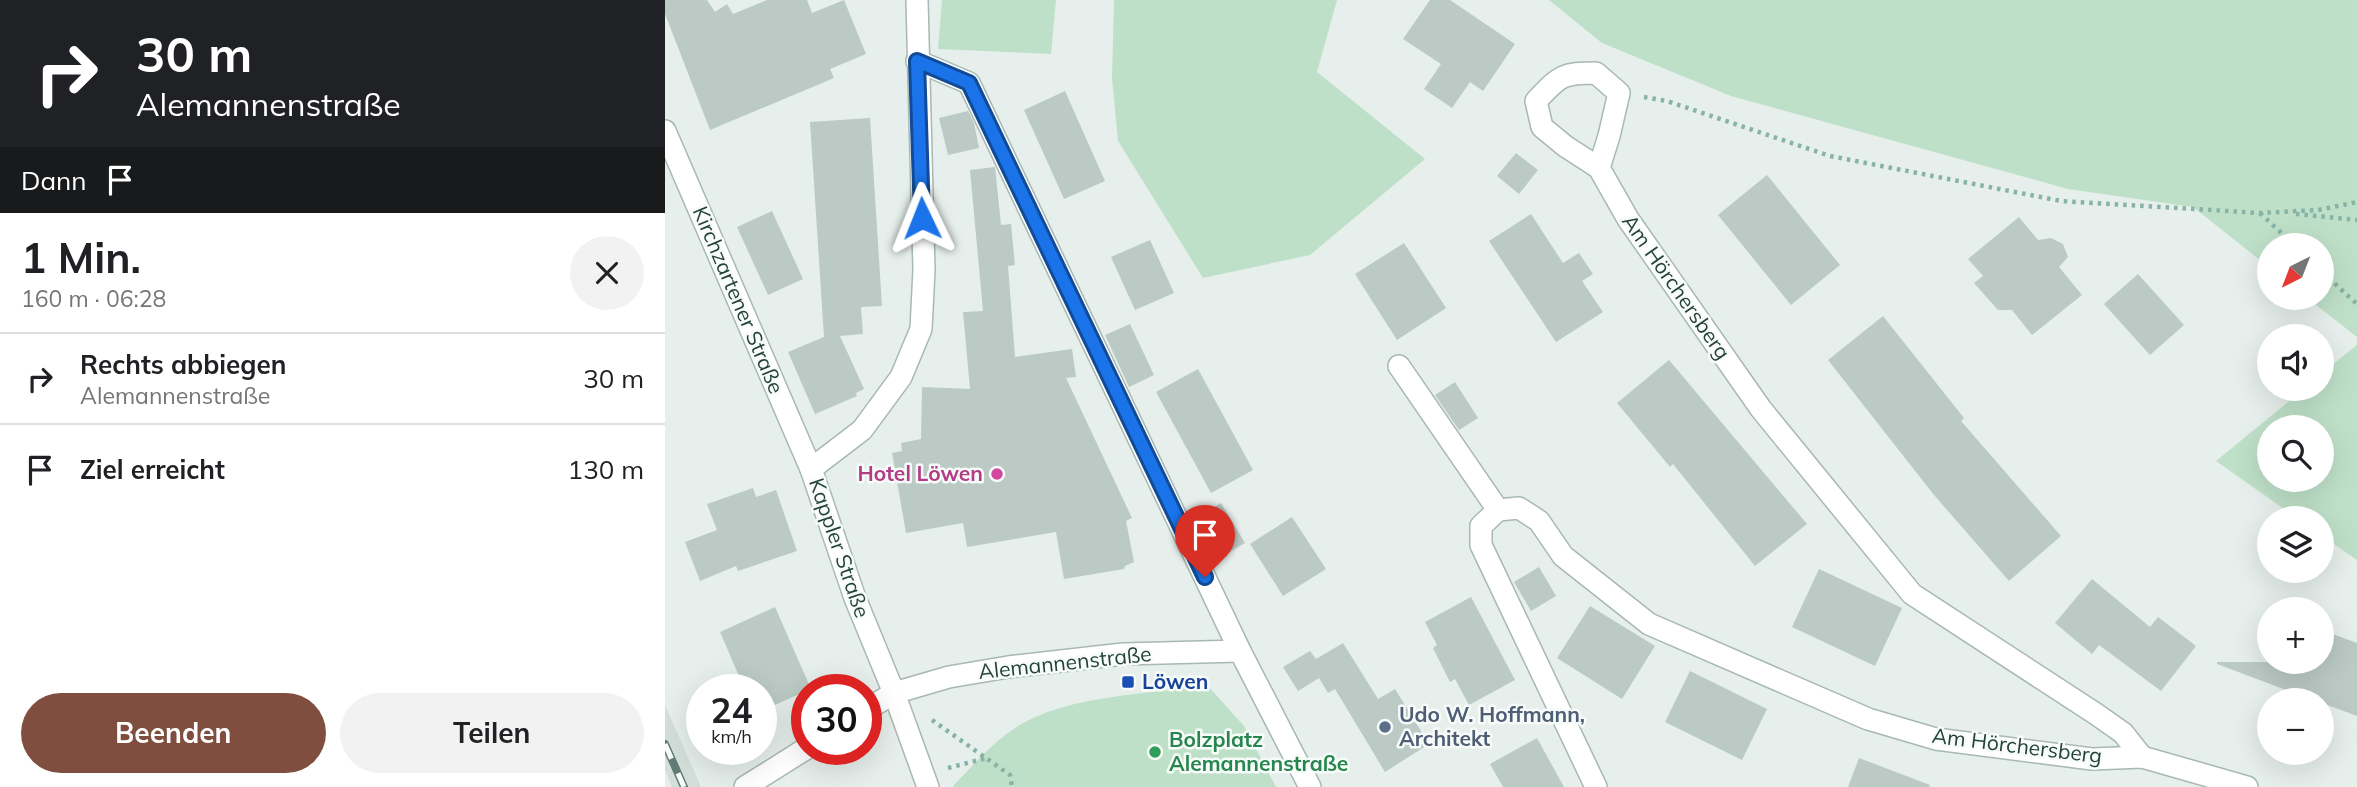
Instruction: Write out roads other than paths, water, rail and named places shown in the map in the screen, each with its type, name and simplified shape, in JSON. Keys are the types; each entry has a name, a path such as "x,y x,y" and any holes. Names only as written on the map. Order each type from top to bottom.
{"street":[{"name":"Kappler Straße","path":"917,0 924,271 921,329 901,377 862,430 811,469 855,598 926,781"},
{"path":"917,61 969,83 1240,651 1310,787"},
{"name":"Am Hörchersberg","path":"1599,168 1619,93 1596,73 1568,73 1551,85 1536,101 1542,127 1599,168 1628,219 1761,409 1912,594 2097,714 2123,733 2142,757"},
{"name":"Kirchzartener Straße","path":"665,131 811,469"},
{"path":"1399,366 1498,510 1481,526 1481,545 1596,787"},
{"name":"Am Hörchersberg","path":"1498,510 1519,508 1539,521 1563,556 1649,624 1868,719 1936,739 2092,759 2142,757"},
{"name":"Alemannenstraße","path":"894,693 949,677 1045,663 1123,654 1240,651"},
{"path":"882,700 894,693"},
{"path":"2142,757 2247,787"},
{"path":"745,787 791,758"}],"railway":[{"path":"665,744 684,787"}],"place":[{"name":"Hotel Löwen","path":"997,474"},
{"name":"Löwen","path":"1128,682"},
{"name":"Udo W. Hoffmann, Architekt","path":"1385,727"},
{"name":"Bolzplatz Alemannenstraße","path":"1155,752"}]}
